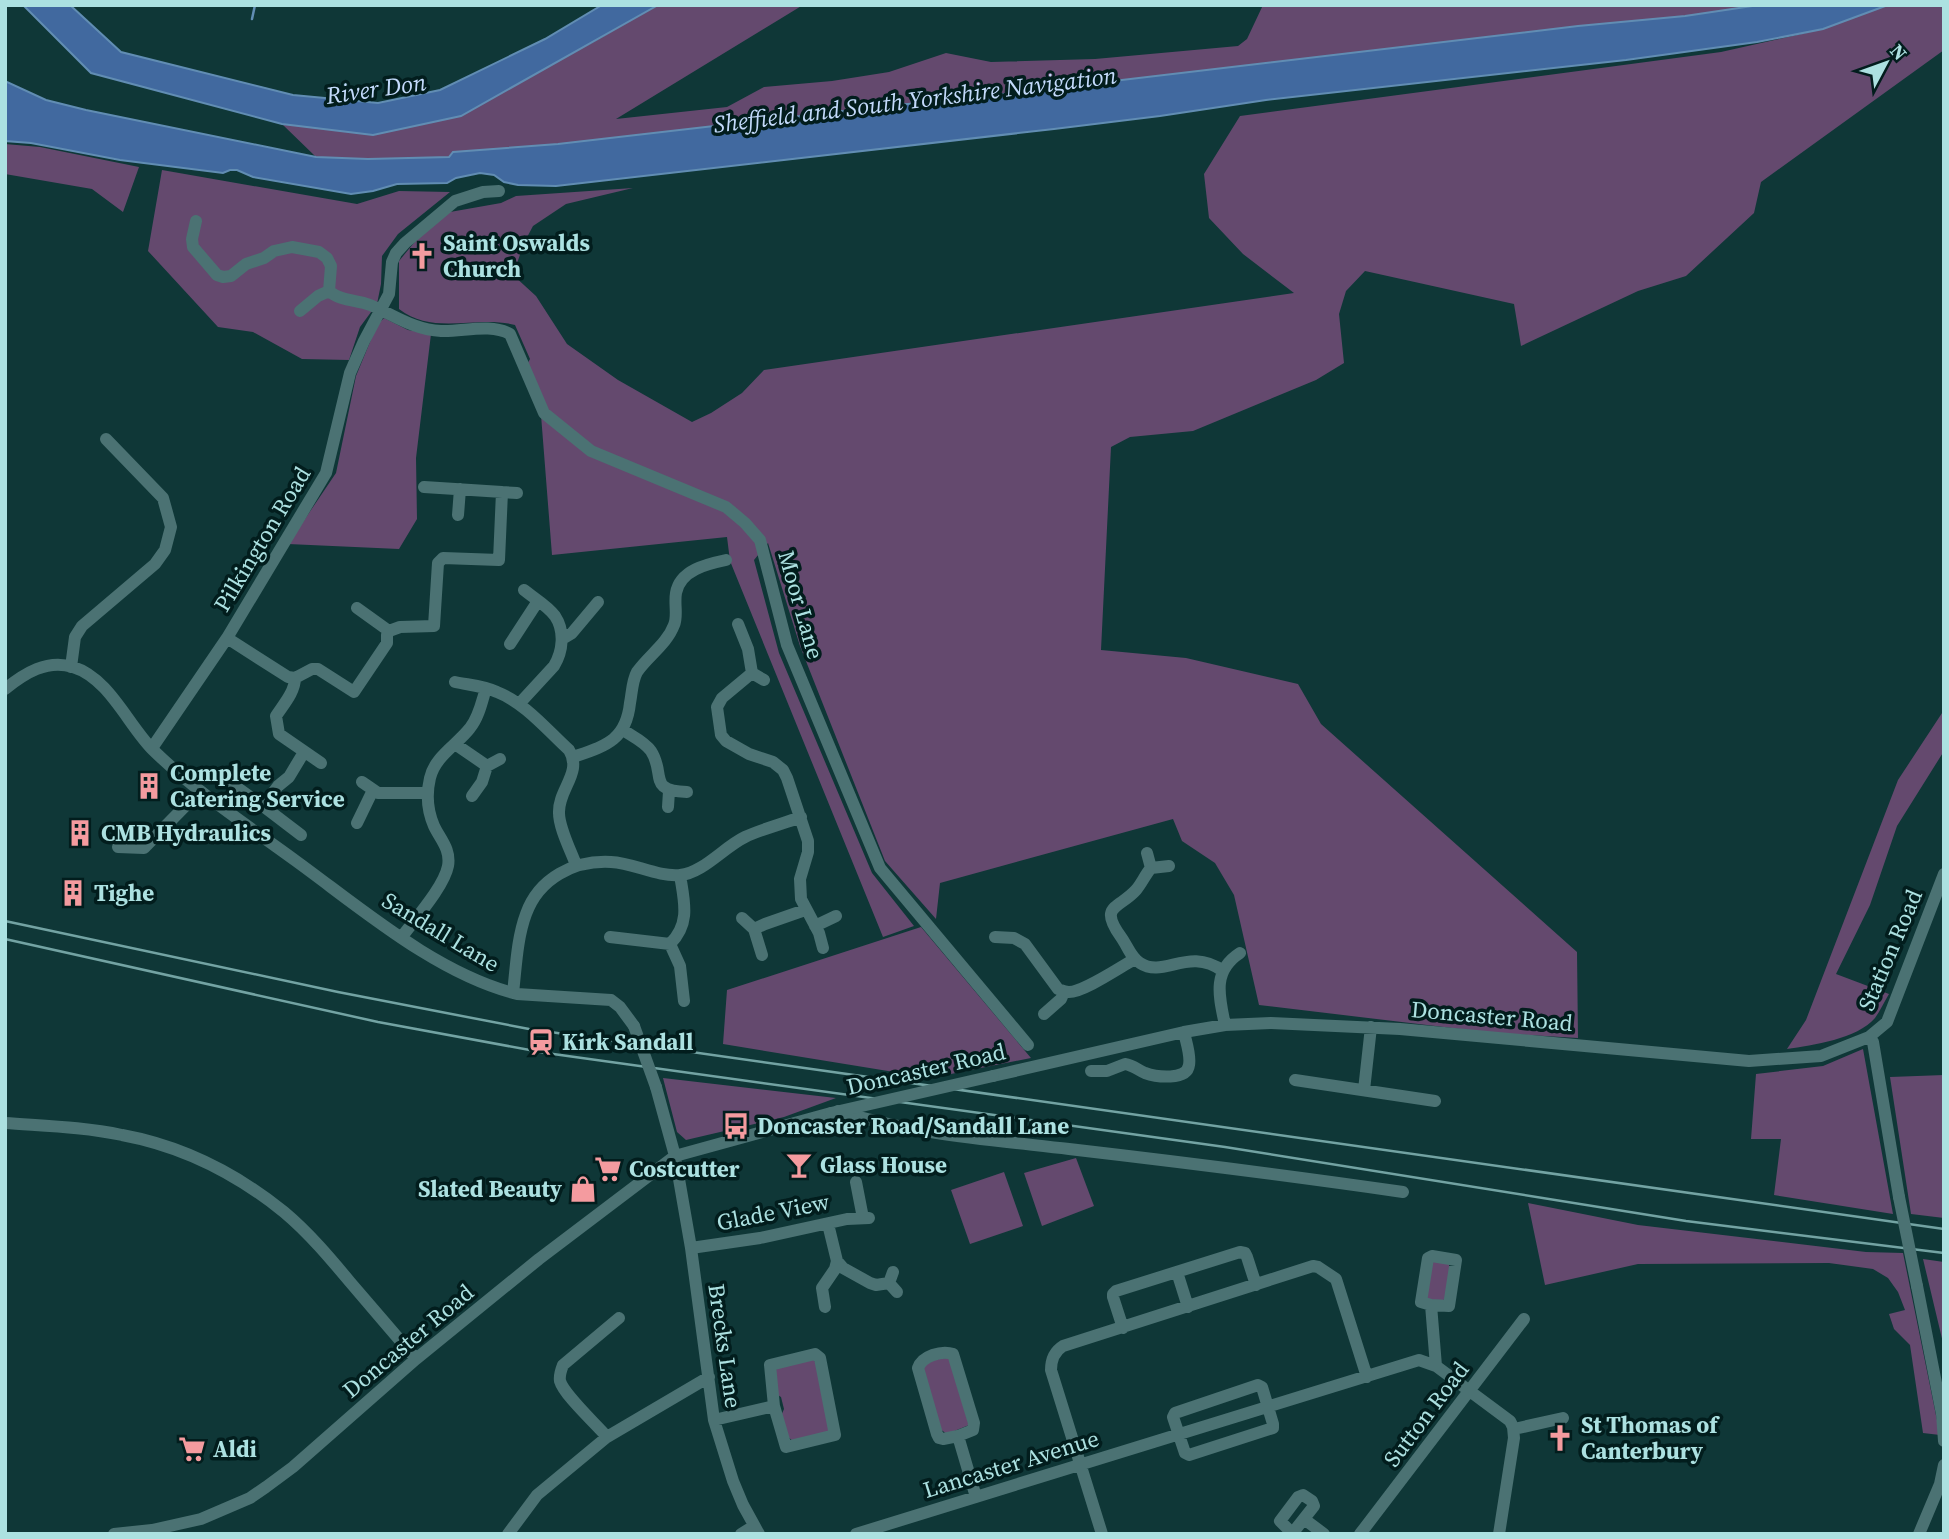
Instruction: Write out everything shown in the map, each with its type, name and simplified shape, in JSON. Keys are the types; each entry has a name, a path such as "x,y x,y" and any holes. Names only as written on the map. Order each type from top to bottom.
{"street":[{"name":"Pilkington Road","path":"152,748 227,638 326,473 350,373 389,294 392,262 396,253 455,201 483,192 499,191"},
{"path":"196,221 193,247 217,275 223,277 231,276 246,264 259,260 274,250 292,247 319,252 327,258 331,266 330,291 318,296 300,311"},
{"name":"Moor Lane","path":"330,291 337,297 361,302 428,330 497,328 510,334 544,413 552,421 591,451 726,507 745,523 760,540 787,645 880,868 1028,1045"},
{"path":"5,689 30,671 47,666 71,667 75,637 82,626 155,564 165,550 171,527 163,498 106,439"},
{"path":"424,486 517,493"},
{"path":"458,515 460,489"},
{"path":"227,638 288,677 295,678 312,668 317,669 354,692 387,643 390,631 434,626 440,560 499,560 502,492"},
{"path":"701,551 704,565"},
{"path":"573,757 607,745 623,730 636,674 669,635 675,623 678,585 691,571 726,560"},
{"path":"519,704 554,666 561,651 562,639 555,615 524,590"},
{"path":"510,643 538,601"},
{"path":"562,639 572,633 598,602"},
{"path":"357,608 390,631"},
{"path":"738,624 748,649 752,673"},
{"name":"Sandall Lane","path":"71,667 89,674 102,686 152,748 200,791 401,938 485,985 513,993 611,1000 620,1007 634,1027 656,1087 675,1156"},
{"path":"752,673 764,680"},
{"path":"752,673 722,698 718,707 721,736 749,754 774,762 783,770 808,841 808,852 800,879 801,899 823,948"},
{"path":"295,678 291,692 276,716 281,737 321,763"},
{"path":"454,682 498,692 519,704 569,750 574,767 558,810 576,865"},
{"path":"401,938 440,884 449,863 448,852 430,815 427,793 430,775 439,760 471,728 486,688"},
{"path":"623,730 652,752 660,780 669,791 668,807"},
{"path":"455,744 487,766"},
{"path":"264,806 278,786 289,778 304,752"},
{"path":"472,796 482,782 487,766 500,759"},
{"path":"225,779 301,835"},
{"path":"356,823 367,786 378,793 427,793"},
{"path":"118,847 144,848 200,791"},
{"path":"669,791 687,792"},
{"path":"513,993 526,911 543,884 557,874 576,865 614,862 680,875 705,865 746,837 801,817"},
{"path":"1147,853 1151,868 1136,890 1114,906 1111,918 1135,959 1147,967 1158,968 1199,960 1223,971"},
{"path":"1151,868 1169,866"},
{"name":"Station Road","path":"1870,1037 1887,1021 1939,901 1944,874"},
{"path":"670,944 685,918 680,875"},
{"path":"754,929 805,910"},
{"path":"815,926 836,916"},
{"path":"742,918 754,929 762,954"},
{"path":"1023,942 1034,931"},
{"path":"610,937 670,944"},
{"path":"995,937 1014,938 1023,942 1063,992 1082,989 1135,959"},
{"path":"670,944 680,966 684,1001"},
{"path":"1225,1025 1220,982 1223,971 1232,958 1240,953"},
{"path":"1044,1014 1061,999 1063,992"},
{"name":"Doncaster Road","path":"114,1534 178,1526 250,1498 293,1467 416,1359 539,1259 675,1156 834,1112 1225,1025 1271,1023 1371,1027 1749,1061 1821,1056 1870,1037"},
{"path":"1364,1090 1371,1027"},
{"path":"1091,1071 1107,1070 1125,1064 1153,1074 1183,1074 1190,1063 1184,1032"},
{"path":"1870,1037 1943,1414 1944,1441"},
{"path":"1295,1080 1435,1101"},
{"path":"834,1112 956,1135 1403,1192"},
{"path":"5,1123 124,1135 188,1154 222,1170 286,1213 321,1247 416,1359"},
{"name":"Brecks Lane","path":"675,1156 691,1248 714,1420 733,1481 756,1530"},
{"name":"Glade View","path":"691,1248 760,1238 847,1219 866,1218 856,1182"},
{"path":"828,1224 837,1261 843,1268 876,1285 893,1283"},
{"path":"1123,1328 1113,1294 1116,1291 1240,1252 1247,1257 1256,1285"},
{"path":"825,1307 822,1288 835,1269 837,1261"},
{"path":"1102,1534 1051,1364 1057,1350 1063,1346 1313,1266 1336,1279 1367,1377"},
{"path":"1177,1272 1188,1307"},
{"path":"1432,1305 1436,1366 1510,1422 1514,1434 1499,1534"},
{"path":"607,1437 566,1391 560,1373 563,1365 619,1318"},
{"name":"Sutton Road","path":"1360,1534 1524,1319"},
{"path":"946,1352 953,1354 974,1423 973,1430 958,1436 939,1438 918,1368 924,1359 946,1352"},
{"path":"818,1355 835,1435 786,1447 774,1406 770,1365 818,1355"},
{"name":"Lancaster Avenue","path":"856,1534 1419,1360 1436,1366"},
{"path":"508,1534 537,1495 607,1437 709,1377"},
{"path":"1258,1385 1262,1387 1273,1428 1189,1455 1185,1453 1179,1434 1173,1417 1178,1411 1258,1385"},
{"path":"714,1420 774,1406"},
{"path":"1514,1434 1563,1419"},
{"path":"958,1436 976,1497"},
{"path":"1919,1534 1942,1485 1944,1465"},
{"path":"1304,1519 1324,1534"},
{"path":"741,1534 756,1530"}],"shaded area":[{"path":"658,5 803,5 616,119 727,107 764,87 832,81 889,72 946,53 991,62 1095,59 1238,46 1247,39 1263,5 1759,5 1685,16 1578,26 945,101 558,144 454,152 449,157 316,157 282,124 373,135 590,44"},
{"path":"1888,5 1944,5 1944,50 1761,182 1754,213 1686,276 1638,291 1521,346 1514,304 1365,271 1346,291 1339,314 1344,363 1316,380 1193,431 1130,437 1111,447 1101,650 1186,658 1298,684 1321,724 1577,952 1578,1038 1494,1033 1259,1005 1234,895 1215,863 1182,841 1173,819 940,883 936,919 885,861 800,646 768,543 754,560 779,653 872,873 914,926 883,937 730,561 727,537 552,555 541,415 524,370 530,359 515,325 426,321 399,309 399,261 418,238 450,212 501,203 516,196 633,188 566,204 533,226 513,275 536,296 567,344 618,380 692,422 742,393 764,370 1294,293 1243,254 1209,218 1204,174 1240,116 1721,52 1823,29"},
{"path":"5,144 40,147 139,167 123,212 92,189 5,174"},
{"path":"162,170 357,204 399,191 450,192 398,234 382,256 377,304 360,327 349,360 302,359 253,332 218,327 148,251"},
{"path":"384,318 408,330 431,334 416,458 417,519 399,549 288,544 336,473 356,376 377,325"},
{"path":"1944,710 1944,751 1897,826 1870,905 1836,974 1889,994 1875,1018 1857,1031 1834,1040 1787,1049 1806,1020 1898,780"},
{"path":"921,927 1031,1058 931,1078 723,1044 727,990"},
{"path":"1863,1049 1893,1214 1774,1195 1781,1139 1751,1139 1756,1074 1823,1066"},
{"path":"1944,1075 1944,1218 1911,1214 1890,1077"},
{"path":"663,1078 836,1098 784,1117 686,1140 677,1132"},
{"path":"1076,1158 1094,1206 1042,1226 1024,1173"},
{"path":"1004,1172 1023,1226 970,1244 951,1190"},
{"path":"1528,1203 1638,1225 1866,1252 1903,1253 1940,1435 1923,1433 1910,1345 1894,1329 1889,1314 1905,1310 1898,1292 1888,1278 1873,1269 1829,1263 1638,1264 1545,1285"},
{"path":"1923,1259 1944,1262 1944,1347"},
{"path":"1431,1262 1449,1262 1449,1296 1442,1301 1429,1300 1426,1297"},
{"path":"949,1357 969,1425 947,1434 940,1429 922,1365 924,1362"},
{"path":"812,1358 817,1364 831,1428 828,1433 794,1442 787,1436 781,1416 784,1409 781,1397 776,1394 773,1369"}],"water":[{"path":"23,5 70,5 121,52 293,95 378,103 440,90 545,39 602,5 658,5 461,116 373,135 282,124 91,73"},
{"path":"1759,5 1888,5 1823,29 1757,42 1626,60 1266,100 1054,129 556,186 518,185 504,182 494,175 480,173 456,178 447,183 397,184 351,194 253,177 237,170 223,173 5,141 5,81 46,100 86,110 316,157 449,157 453,152 558,144 945,101 1578,26 1685,16"}],"waterway":[{"path":"252,19 255,5"}],"railway":[{"path":"5,921 338,992 529,1029 1944,1229"},
{"path":"5,939 378,1022 546,1053 1225,1147 1686,1221 1944,1253"}],"place":[{"name":"Saint Oswalds Church","path":"422,256"},
{"name":"Complete Catering Service","path":"149,786"},
{"name":"CMB Hydraulics","path":"80,833"},
{"name":"Tighe","path":"73,893"},
{"name":"Kirk Sandall","path":"541,1042"},
{"name":"Doncaster Road/Sandall Lane","path":"736,1126"},
{"name":"Glass House","path":"799,1165"},
{"name":"Costcutter","path":"608,1169"},
{"name":"Slated Beauty","path":"583,1189"},
{"name":"St Thomas of Canterbury","path":"1560,1438"},
{"name":"Aldi","path":"192,1449"}],"water label":[{"name":"River Don","path":"376,89"},
{"name":"Sheffield and South Yorkshire Navigation","path":"915,100"}]}
